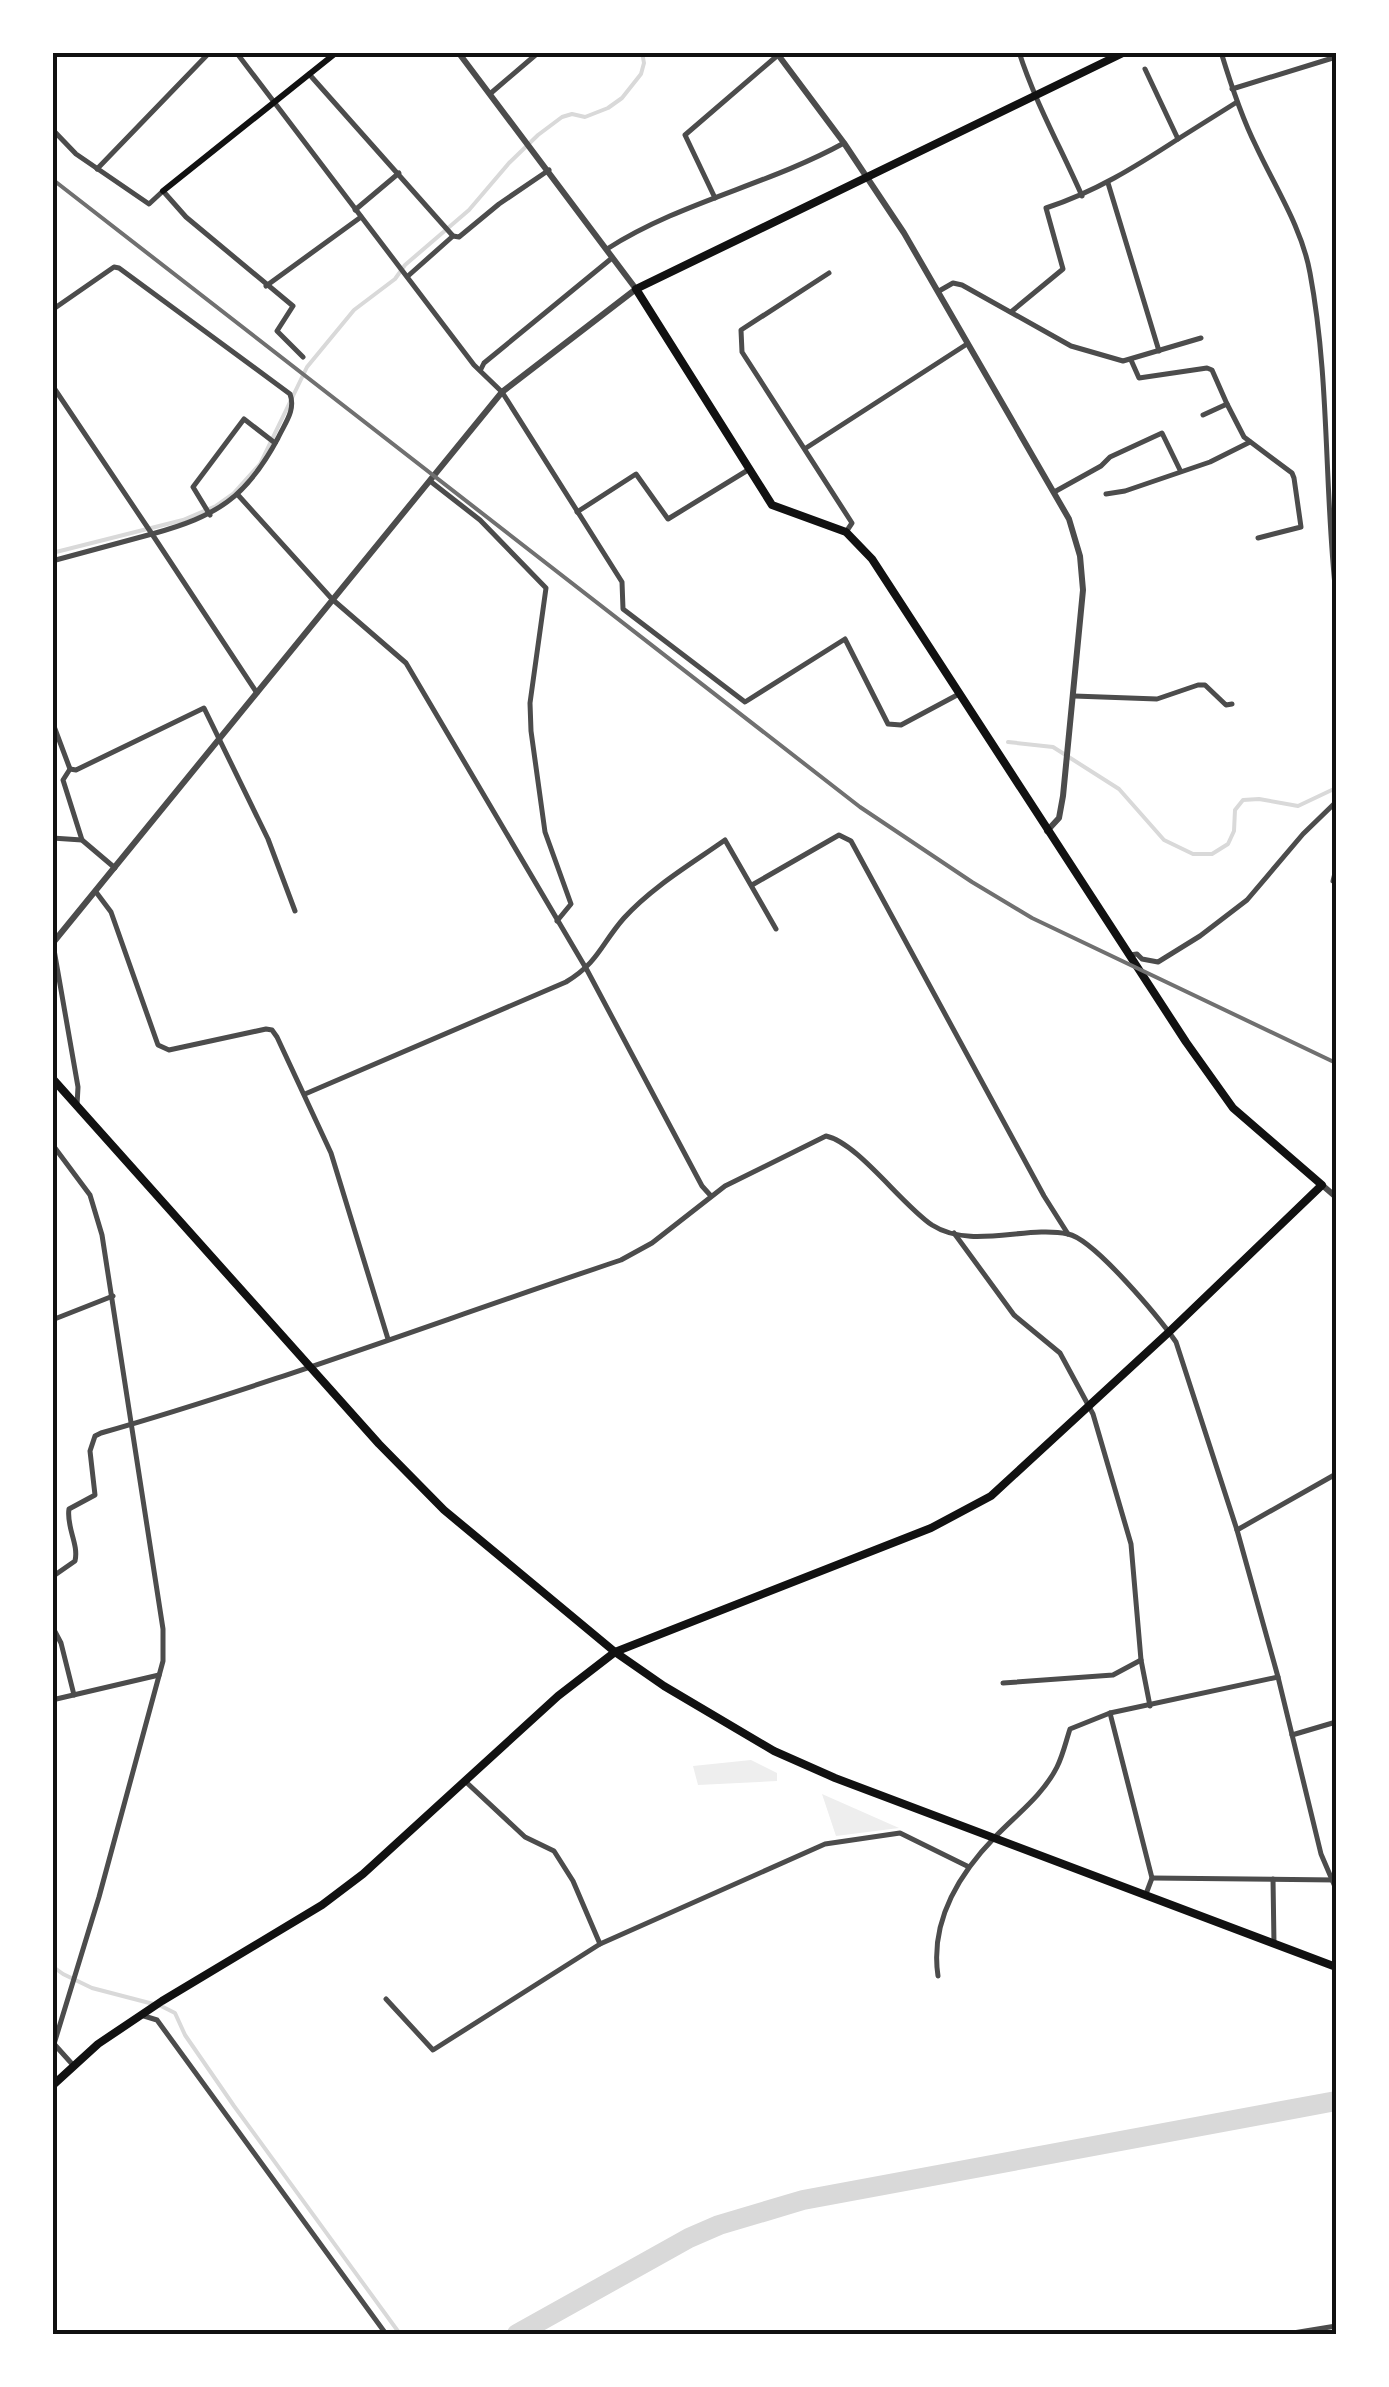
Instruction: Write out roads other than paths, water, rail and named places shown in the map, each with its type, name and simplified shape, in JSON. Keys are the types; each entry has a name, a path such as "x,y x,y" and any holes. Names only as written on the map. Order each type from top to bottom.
{"highway":[{"path":"52,2086 73,2065 145,2012 322,1905 363,1874 558,1696 615,1652 932,1528 962,1514 1008,1482 1322,1185 1233,1108 1047,831 872,559 846,532 772,505 636,289 1125,52"},
{"path":"52,1078 390,1456 444,1510 615,1652 664,1686 774,1751 947,1822 1336,1967"}],"main road":[{"path":"164,192 337,52"}],"street":[{"path":"97,169 210,52"},
{"path":"236,52 474,365 502,392 622,582 622,609 745,702 845,639 888,724 902,725 959,694"},
{"path":"77,1105 78,1087 53,944 502,392 636,289 458,52"},
{"path":"491,93 539,52"},
{"path":"1019,52 1082,196"},
{"path":"1221,52 1237,102 1298,234 1310,271 1327,408 1330,537 1336,596"},
{"path":"715,198 685,135 777,54 868,177 1056,492 1069,518 1080,556 1083,590 1059,818 1047,831"},
{"path":"1232,88 1336,57"},
{"path":"1146,69 1178,139"},
{"path":"309,74 459,238 499,204 549,170"},
{"path":"1011,312 1063,269 1046,208 1108,182 1237,102"},
{"path":"52,128 76,154 149,204 164,192 186,217 293,306 277,332 303,357"},
{"path":"607,249 681,211 765,180 844,143"},
{"path":"355,210 399,173"},
{"path":"1108,182 1159,351"},
{"path":"266,286 360,217"},
{"path":"406,274 450,232"},
{"path":"482,369 484,363 613,257"},
{"path":"52,310 114,267 119,268 290,394 293,402 264,464 238,495 209,514 52,561"},
{"path":"829,273 741,330 742,352 852,523 846,532"},
{"path":"939,291 962,284 1084,352 1131,360 1201,338"},
{"path":"806,448 969,342"},
{"path":"1131,360 1139,378 1212,370 1244,437 1292,472 1298,488 1302,527 1258,538"},
{"path":"52,385 257,693"},
{"path":"1204,414 1227,404"},
{"path":"209,514 192,488 244,420 272,440"},
{"path":"1056,492 1110,457 1162,433 1180,470"},
{"path":"1106,494 1210,462 1250,442"},
{"path":"577,512 636,474 668,519 748,470"},
{"path":"430,481 480,520 546,588 530,703 544,832 572,904 557,921"},
{"path":"238,495 332,599 406,663 587,970 702,1186 711,1196"},
{"path":"1074,696 1157,699 1198,684 1205,685 1226,706 1232,704"},
{"path":"70,769 76,770 204,708 268,838 295,912"},
{"path":"52,721 70,769"},
{"path":"70,769 63,780 82,840 114,868"},
{"path":"1132,958 1137,954 1158,962 1200,936 1246,900 1302,834 1336,802"},
{"path":"752,886 839,835 850,841 1068,1234"},
{"path":"52,838 82,840"},
{"path":"305,1094 587,970 624,918 725,840 776,929"},
{"path":"1334,881 1336,869"},
{"path":"96,892 111,912 158,1045 169,1050 272,1030 331,1153 388,1338"},
{"path":"52,1577 75,1561 77,1554 67,1520 70,1509 95,1495 90,1451 95,1436 621,1260 652,1243 740,1178 826,1136 843,1144 933,1226 954,1233 1068,1234 1089,1244 1176,1342 1237,1530 1336,1890"},
{"path":"52,1144 90,1194 102,1234 163,1629 163,1661 76,1974 53,2043 73,2065"},
{"path":"1322,1185 1336,1197"},
{"path":"954,1233 1014,1316 1060,1353 1088,1405 1131,1544 1140,1660 1150,1706"},
{"path":"52,1320 112,1296"},
{"path":"1237,1530 1336,1474"},
{"path":"52,1626 74,1695"},
{"path":"1003,1683 1112,1675 1140,1660"},
{"path":"52,1700 158,1676"},
{"path":"938,1976 941,1920 967,1866 1032,1801 1057,1767 1070,1729 1110,1713 1278,1677"},
{"path":"1110,1713 1152,1878 1146,1895"},
{"path":"1292,1734 1336,1722"},
{"path":"464,1780 525,1836 554,1851 573,1881 600,1944"},
{"path":"386,2000 433,2050 600,1944 825,1844 900,1833 967,1866"},
{"path":"1152,1878 1333,1879"},
{"path":"1273,1879 1274,1944"},
{"path":"145,2012 157,2020 386,2334"},
{"path":"1287,2334 1336,2326"}],"waterway":[{"path":"52,553 183,520 233,494 260,464 307,367 354,310 395,279 405,265 469,210 538,135 562,117 585,117 622,98 641,74 642,52"},
{"path":"1008,742 1053,747 1119,789 1164,840 1193,854 1212,854 1228,844 1234,831 1235,810 1243,800 1298,806 1336,788"},
{"path":"52,1966 92,1988 175,2013 185,2035 234,2106 400,2334"},
{"path":"517,2334 689,2238 803,2200 1336,2101"}],"railway":[{"path":"52,179 860,807 1032,918 1336,1063"}]}
